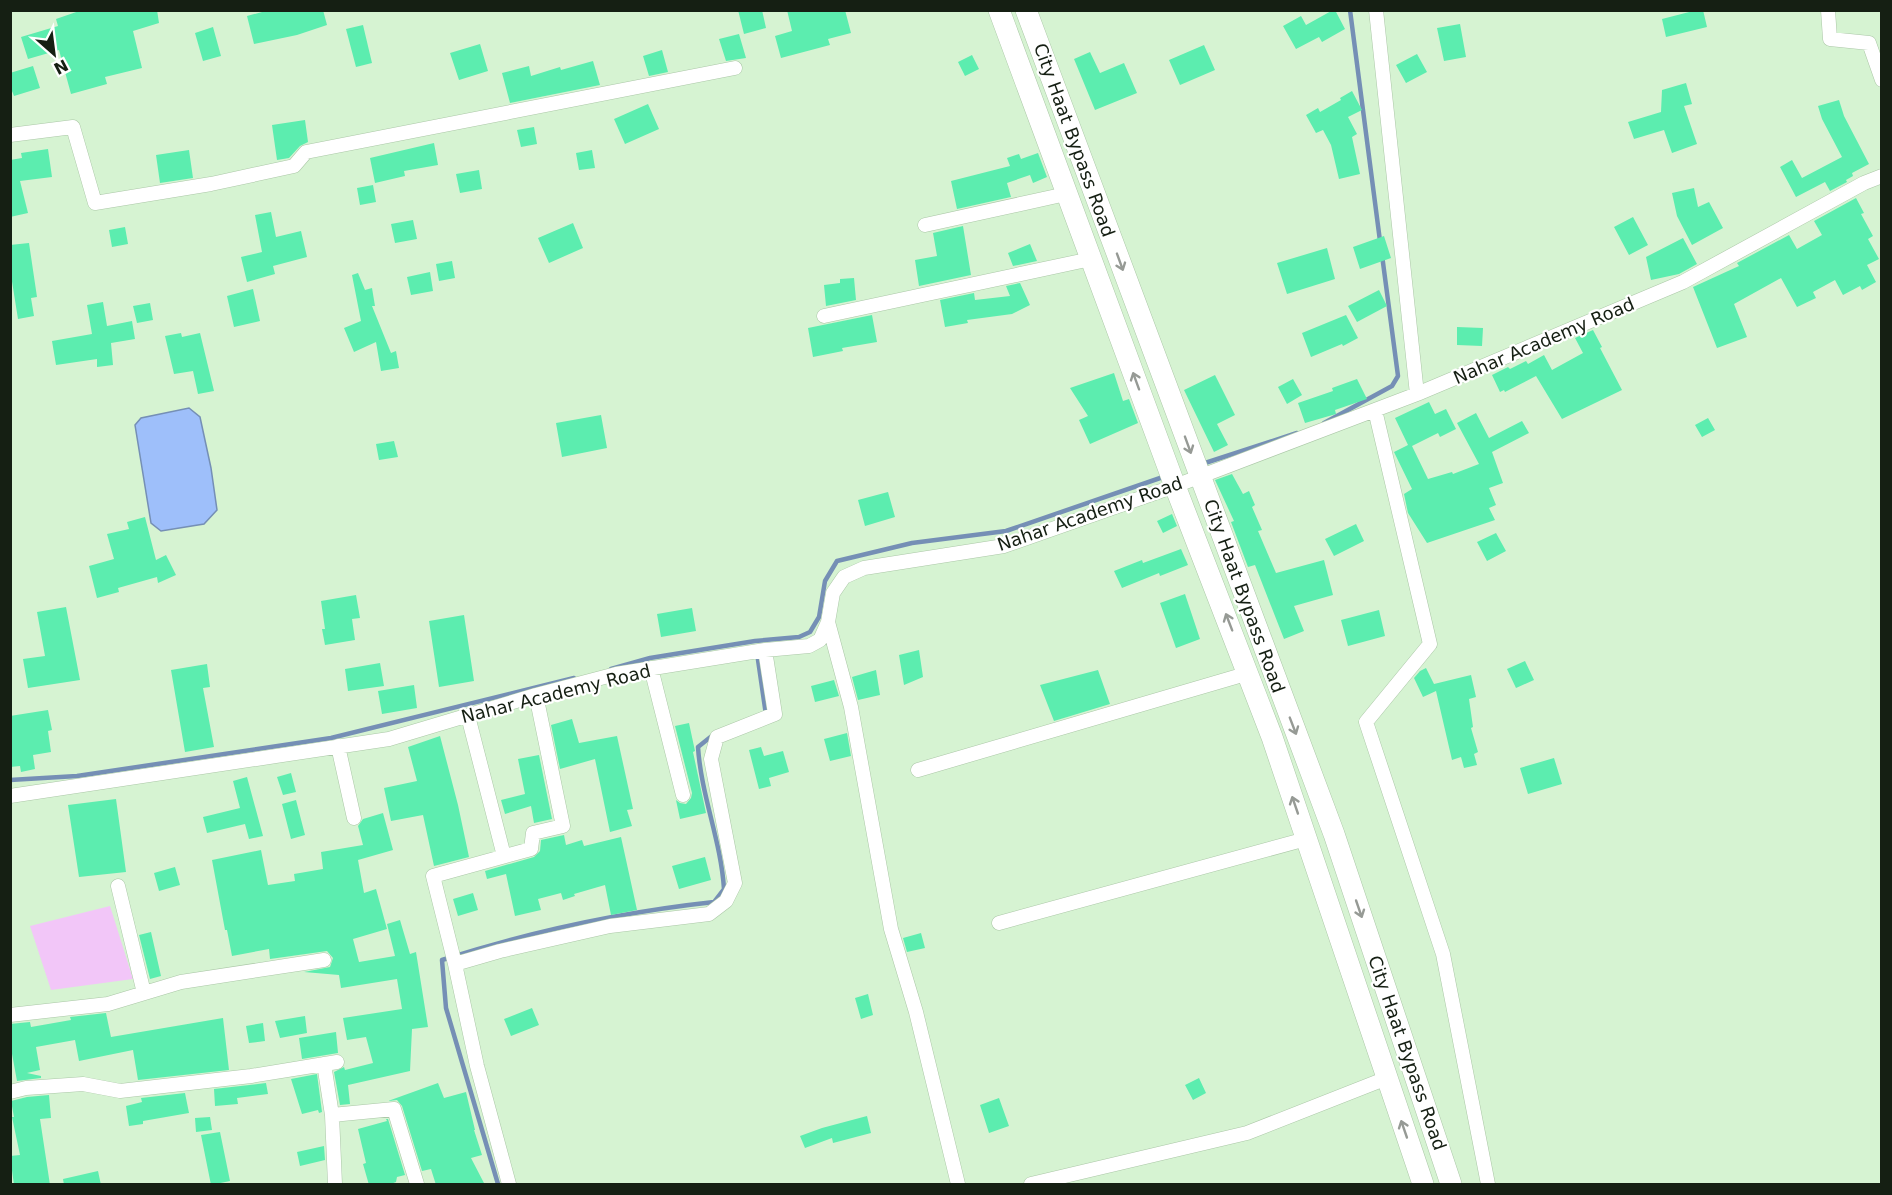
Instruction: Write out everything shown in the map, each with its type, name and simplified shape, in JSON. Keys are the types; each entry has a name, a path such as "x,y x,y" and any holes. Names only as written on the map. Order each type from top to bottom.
{"main road":[{"name":"City Haat Bypass Road","path":"999,10 1175,486 1249,673 1387,1078 1418,1183"},
{"name":"City Haat Bypass Road","path":"1026,10 1334,834 1452,1185"}],"street":[{"path":"1376,10 1417,394"},
{"path":"1828,10 1830,39 1869,43 1881,80"},
{"path":"10,135 73,127 95,202 211,184 294,166 306,152 735,68"},
{"name":"Nahar Academy Road","path":"10,796 389,739 536,695 616,674 765,650 808,646 820,640 828,622 833,593 844,577 863,565 1004,546 1175,486 1417,394 1683,282 1864,183 1881,176"},
{"path":"925,225 1066,194"},
{"path":"824,316 1091,259"},
{"path":"1375,410 1430,644 1366,722 1443,954 1488,1185"},
{"path":"828,622 851,707 891,929 916,1012 958,1185"},
{"path":"455,964 500,951 610,926 709,914 726,901 735,883 711,759 717,737 775,714 765,650"},
{"path":"651,668 683,795"},
{"path":"918,770 1249,673"},
{"path":"509,1185 480,1076 433,876 531,849 532,834 563,826 536,695"},
{"path":"468,716 504,856"},
{"path":"338,746 354,818"},
{"path":"999,923 1306,839"},
{"path":"118,886 144,993"},
{"path":"10,1015 108,1004 181,982 324,960"},
{"path":"10,1092 26,1088 83,1084 120,1091 251,1077 331,1063 335,1185"},
{"path":"1031,1185 1247,1133 1387,1078"},
{"path":"332,1115 394,1109 417,1185"}],"shaded area":[{"path":"110,906 133,979 51,990 30,926"}],"water":[{"path":"189,408 200,417 217,510 204,524 161,531 151,523 135,425 141,418"}],"building":[{"path":"82,10 157,10 159,23 133,31 142,68 105,77 107,84 71,94 59,50 28,59 21,37 58,26 56,19"},
{"path":"281,10 323,10 327,25 297,35 254,44 247,16"},
{"path":"738,10 762,10 766,28 744,34"},
{"path":"787,10 845,10 851,33 828,39 830,45 781,58 775,36 792,31"},
{"path":"1333,10 1345,29 1322,42 1319,37 1296,49 1283,26 1301,16 1306,25"},
{"path":"1703,10 1707,27 1666,37 1662,19"},
{"path":"1460,24 1466,57 1444,61 1437,28"},
{"path":"363,25 372,63 356,67 346,29"},
{"path":"213,27 221,56 203,61 195,33"},
{"path":"739,34 746,58 726,61 719,39"},
{"path":"480,44 488,71 459,80 450,53"},
{"path":"1204,45 1215,70 1180,85 1169,60"},
{"path":"662,50 668,72 649,76 643,56"},
{"path":"1090,52 1100,73 1124,63 1137,93 1095,110 1074,59"},
{"path":"1417,54 1427,72 1406,83 1396,65"},
{"path":"972,55 979,69 965,76 958,62"},
{"path":"593,61 600,85 510,103 502,73 529,66 531,76 560,67 561,70"},
{"path":"33,66 40,88 14,96 10,86 10,73"},
{"path":"1686,83 1692,104 1684,106 1697,144 1672,153 1664,130 1634,139 1628,122 1661,112 1662,90"},
{"path":"1352,91 1362,110 1348,117 1357,134 1352,137 1360,174 1339,179 1331,145 1323,130 1316,133 1306,115 1318,108 1320,112"},
{"path":"1839,100 1844,116 1869,164 1852,173 1853,176 1846,180 1847,182 1830,191 1825,182 1796,197 1780,167 1792,160 1802,178 1842,157 1822,119 1818,106"},
{"path":"648,104 659,129 625,144 614,119"},
{"path":"305,120 308,142 300,146 289,158 277,160 272,125"},
{"path":"534,127 537,144 521,147 517,130"},
{"path":"434,143 438,165 404,171 405,176 375,183 370,158"},
{"path":"48,149 52,177 20,181 28,213 10,217 10,160 22,158 21,153"},
{"path":"189,150 193,178 160,183 156,155"},
{"path":"592,150 595,168 579,170 576,153"},
{"path":"1038,153 1047,177 1033,183 1030,175 1007,183 1011,197 957,209 951,181 1010,166 1007,158 1019,154 1021,159"},
{"path":"479,170 482,189 460,193 456,174"},
{"path":"373,185 376,202 360,205 357,188"},
{"path":"1694,188 1698,207 1709,202 1723,228 1692,245 1677,216 1672,193"},
{"path":"1856,198 1864,213 1861,214 1873,236 1868,239 1879,259 1867,265 1876,282 1862,290 1860,286 1843,295 1835,280 1813,292 1816,298 1797,307 1781,278 1734,304 1747,337 1717,348 1693,287 1739,266 1737,263 1789,235 1797,249 1822,235 1814,221"},
{"path":"271,212 276,237 301,231 307,257 273,266 275,274 247,282 241,257 262,252 255,215"},
{"path":"1633,217 1648,245 1629,255 1614,227"},
{"path":"413,220 417,239 395,243 391,224"},
{"path":"573,223 583,248 549,263 538,238"},
{"path":"963,226 971,275 919,286 915,260 937,256 933,233"},
{"path":"125,227 128,244 112,247 109,230"},
{"path":"1384,236 1391,258 1360,269 1353,247"},
{"path":"1683,238 1697,264 1679,274 1651,280 1646,257"},
{"path":"29,243 37,297 31,298 34,316 18,319 10,269 10,245"},
{"path":"1030,244 1037,261 1013,266 1008,253"},
{"path":"1327,248 1335,279 1287,294 1277,263"},
{"path":"452,261 455,278 439,281 436,264"},
{"path":"430,272 433,291 411,295 407,277"},
{"path":"358,273 365,290 372,288 375,306 372,306 391,353 396,351 399,368 381,371 376,342 354,352 344,328 361,321 352,275"},
{"path":"854,278 856,300 826,306 824,285 840,283 840,279"},
{"path":"1020,283 1030,305 1012,314 967,320 968,323 945,327 940,300 974,293 975,300 1010,296 1006,286"},
{"path":"253,289 260,321 234,327 227,296"},
{"path":"1379,290 1387,306 1357,322 1348,306"},
{"path":"103,302 107,326 132,321 135,339 111,343 113,365 97,367 97,359 56,365 52,341 92,334 87,305"},
{"path":"150,303 153,320 137,323 133,306"},
{"path":"872,315 877,342 842,348 843,351 813,357 808,328"},
{"path":"1346,315 1358,338 1311,357 1302,333"},
{"path":"1457,327 1483,328 1482,346 1457,345"},
{"path":"1593,330 1622,390 1562,419 1536,376 1505,392 1504,390 1500,392 1492,375 1526,361 1528,364 1544,355 1552,370 1583,353 1575,338"},
{"path":"181,333 182,337 200,333 214,391 198,394 193,371 174,374 165,336"},
{"path":"1114,373 1123,401 1129,399 1138,423 1090,444 1079,420 1088,416 1070,388"},
{"path":"1215,375 1235,415 1217,424 1228,445 1214,452 1184,390"},
{"path":"1293,379 1302,395 1287,404 1278,387"},
{"path":"1357,379 1367,399 1335,410 1336,414 1305,423 1298,403 1333,391 1332,388"},
{"path":"1429,402 1435,414 1446,409 1456,429 1440,437 1438,433 1412,446 1428,479 1452,472 1453,474 1479,464 1457,423 1476,413 1489,438 1522,421 1529,433 1492,452 1503,483 1489,488 1496,505 1489,508 1495,520 1427,543 1408,513 1404,494 1412,489 1394,452 1408,445 1395,418"},
{"path":"601,415 607,448 562,457 556,423"},
{"path":"1708,418 1715,430 1702,437 1695,425"},
{"path":"394,441 398,457 379,460 376,444"},
{"path":"1232,474 1243,494 1249,491 1255,505 1252,507 1262,530 1258,531 1276,573 1324,560 1333,595 1294,606 1304,631 1284,639 1255,565 1248,567 1231,522 1234,521 1215,480"},
{"path":"888,492 895,517 865,526 858,500"},
{"path":"1172,514 1177,526 1163,533 1157,521"},
{"path":"145,517 156,560 166,555 176,575 158,583 157,577 118,588 119,592 97,598 89,566 114,559 107,534 129,529 127,522"},
{"path":"1356,524 1364,541 1334,556 1325,539"},
{"path":"1496,533 1506,551 1487,561 1477,542"},
{"path":"1181,549 1188,565 1160,576 1159,573 1122,588 1114,571"},
{"path":"1185,594 1200,639 1176,648 1160,603"},
{"path":"356,595 360,618 352,619 355,640 325,645 321,601"},
{"path":"66,607 80,680 28,688 23,659 45,656 37,612"},
{"path":"692,608 696,631 661,637 657,614"},
{"path":"1379,610 1385,636 1348,646 1341,620"},
{"path":"464,615 474,681 439,687 429,621"},
{"path":"919,650 923,677 904,685 899,655"},
{"path":"1525,661 1534,680 1516,688 1507,669"},
{"path":"380,663 384,686 348,691 345,669"},
{"path":"207,664 210,687 203,688 214,747 185,752 171,670"},
{"path":"1426,668 1434,684 1471,675 1476,697 1469,699 1473,727 1471,728 1478,752 1474,754 1477,765 1464,768 1461,757 1452,760 1436,691 1423,697 1414,678"},
{"path":"876,670 880,695 858,700 852,677"},
{"path":"1098,670 1110,704 1054,721 1040,685"},
{"path":"834,680 839,696 815,702 811,686"},
{"path":"414,685 417,708 382,714 378,691"},
{"path":"48,710 52,730 48,731 51,752 33,755 35,769 21,772 20,766 10,767 10,716"},
{"path":"572,719 579,743 617,736 633,809 627,810 632,826 610,832 595,759 560,769 551,725"},
{"path":"689,723 706,813 680,819 676,800 686,804 692,793 675,726"},
{"path":"847,733 851,756 830,761 824,739"},
{"path":"440,736 469,857 434,866 423,815 391,821 384,788 417,781 408,747"},
{"path":"761,747 764,756 783,751 789,772 769,778 771,786 759,789 749,750"},
{"path":"539,755 552,819 534,823 531,806 505,814 501,800 525,794 518,759"},
{"path":"1554,758 1562,784 1528,794 1520,768"},
{"path":"291,773 296,792 283,795 277,777"},
{"path":"247,777 263,836 249,839 245,824 207,833 203,817 240,808 233,781"},
{"path":"116,799 126,872 79,877 68,805"},
{"path":"296,800 305,835 291,839 282,804"},
{"path":"383,813 393,850 358,860 364,893 376,889 387,929 353,939 359,962 395,956 387,924 400,920 410,954 416,952 428,1027 412,1029 410,1071 348,1085 350,1104 340,1105 334,1072 344,1067 345,1070 373,1063 366,1037 347,1040 343,1018 402,1009 397,979 341,988 339,975 304,972 330,967 333,958 327,951 270,959 269,949 232,956 212,860 261,850 268,885 295,881 294,874 323,869 321,852 363,845 358,826 363,819"},
{"path":"564,835 566,845 582,840 584,846 621,837 637,910 611,915 605,885 574,894 575,896 563,900 561,893 538,899 541,910 515,916 506,874 487,879 485,871 534,857 540,851 541,840"},
{"path":"705,857 711,880 679,889 672,866"},
{"path":"175,867 180,885 159,891 154,873"},
{"path":"473,893 478,910 458,916 453,899"},
{"path":"151,932 161,976 150,979 139,935"},
{"path":"921,933 925,948 907,952 903,938"},
{"path":"868,994 873,1015 861,1019 855,998"},
{"path":"532,1008 539,1025 511,1036 504,1019"},
{"path":"106,1013 111,1037 223,1018 229,1070 138,1080 133,1050 79,1061 75,1040 36,1047 40,1070 27,1073 41,1076 41,1078 17,1081 10,1043 10,1024 30,1022 31,1027 71,1020 70,1017"},
{"path":"305,1016 307,1033 280,1038 275,1021"},
{"path":"263,1023 265,1041 249,1043 246,1026"},
{"path":"336,1032 338,1053 302,1059 299,1038"},
{"path":"317,1074 322,1112 319,1113 318,1110 302,1114 291,1079"},
{"path":"1199,1078 1206,1093 1193,1100 1185,1085"},
{"path":"266,1083 268,1094 237,1098 238,1104 215,1106 214,1089"},
{"path":"438,1083 444,1098 466,1092 482,1155 471,1158 485,1185 436,1185 431,1169 422,1171 402,1106 397,1100 388,1101"},
{"path":"185,1093 189,1113 143,1121 143,1124 129,1126 126,1106 142,1102 141,1098"},
{"path":"49,1095 51,1118 40,1119 50,1185 14,1185 10,1156 20,1155 11,1101"},
{"path":"999,1098 1009,1126 989,1133 980,1105"},
{"path":"867,1116 871,1133 833,1143 832,1138 805,1148 800,1136 822,1128"},
{"path":"210,1117 212,1130 196,1132 195,1118"},
{"path":"388,1119 405,1175 397,1177 396,1182 388,1185 369,1185 363,1164 366,1163 358,1129 387,1121"},
{"path":"220,1132 230,1181 211,1185 201,1135"},
{"path":"324,1146 325,1160 300,1166 297,1152"},
{"path":"98,1171 101,1185 64,1185 63,1179"}],"waterway":[{"path":"1350,10 1380,241"},
{"path":"1324,423 1392,386 1398,376 1382,255"},
{"path":"1202,464 1297,433"},
{"path":"611,669 650,658 755,641 799,637 810,632 819,617 825,581 837,561 912,543 1006,531 1166,476"},
{"path":"757,653 766,715"},
{"path":"10,780 77,776 331,738 574,678"},
{"path":"498,1184 446,1008 442,960 576,924 645,911 714,902 724,889 698,747 713,735"}]}
